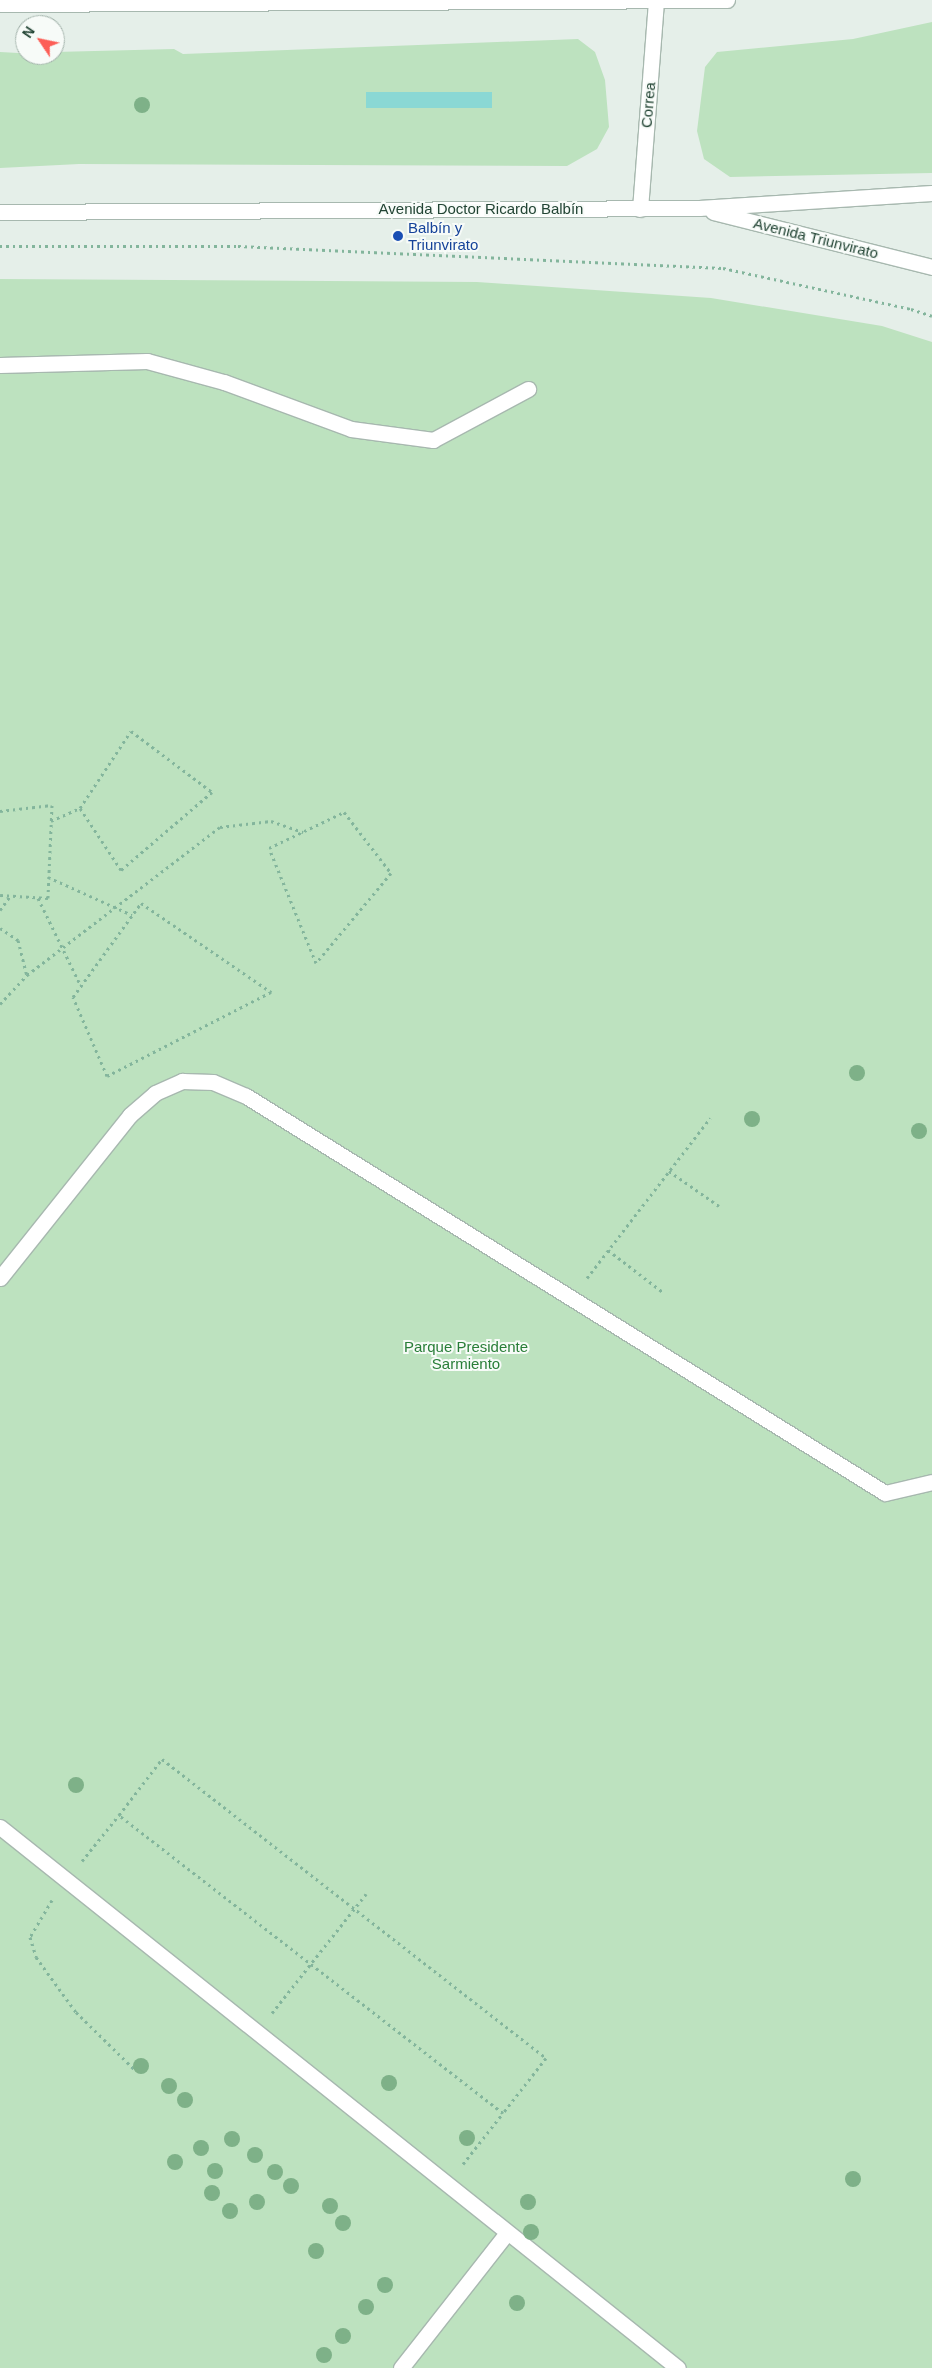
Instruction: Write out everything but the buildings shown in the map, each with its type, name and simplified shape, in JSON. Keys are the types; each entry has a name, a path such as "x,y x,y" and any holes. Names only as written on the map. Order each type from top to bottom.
{"main road":[{"path":"0,4 131,1 727,0"},
{"name":"Correa","path":"640,209 656,1"},
{"name":"Avenida Doctor Ricardo Balbín","path":"0,212 700,208 932,193"},
{"name":"Avenida Triunvirato","path":"700,208 932,267"},
{"path":"0,365 147,361 224,382 351,429 433,440 528,389"},
{"path":"0,1278 130,1115 155,1093 182,1081 213,1082 246,1096 886,1493 932,1482"},
{"path":"0,1828 446,2186 678,2368"},
{"path":"401,2368 507,2234"}],"path":[{"path":"0,246 238,246 723,268 911,308 932,316"},
{"path":"51,821 80,808 131,731 212,792 121,870 80,808"},
{"path":"0,811 52,805 48,898 0,895"},
{"path":"0,1004 27,975 220,827 271,821 303,832 344,812 391,873 316,963 269,848 303,832"},
{"path":"48,877 132,915"},
{"path":"0,910 10,896"},
{"path":"37,897 81,986"},
{"path":"141,902 271,992 108,1076 73,998 132,915 141,902"},
{"path":"0,928 18,940 27,975"},
{"path":"571,1298 710,1118"},
{"path":"669,1171 719,1206"},
{"path":"608,1250 664,1293"},
{"path":"135,2070 76,2012 36,1957 30,1937 37,1920 65,1882 162,1759 546,2058 446,2186"},
{"path":"119,1815 503,2113"},
{"path":"256,2034 366,1894"}],"green space":[{"path":"932,22 932,173 730,177 704,159 697,131 705,67 717,52 853,39"},
{"path":"578,39 595,52 605,80 609,127 597,149 567,166 79,164 0,168 0,52 15,53 15,65 65,65 65,52 174,49 183,54"},
{"name":"Parque Presidente Sarmiento","path":"0,279 477,282 711,298 882,326 932,342 932,2368 0,2368"}],"water":[{"path":"366,92 492,92 492,108 366,108"}],"place":[{"name":"Balbín y Triunvirato","path":"398,236"}]}
